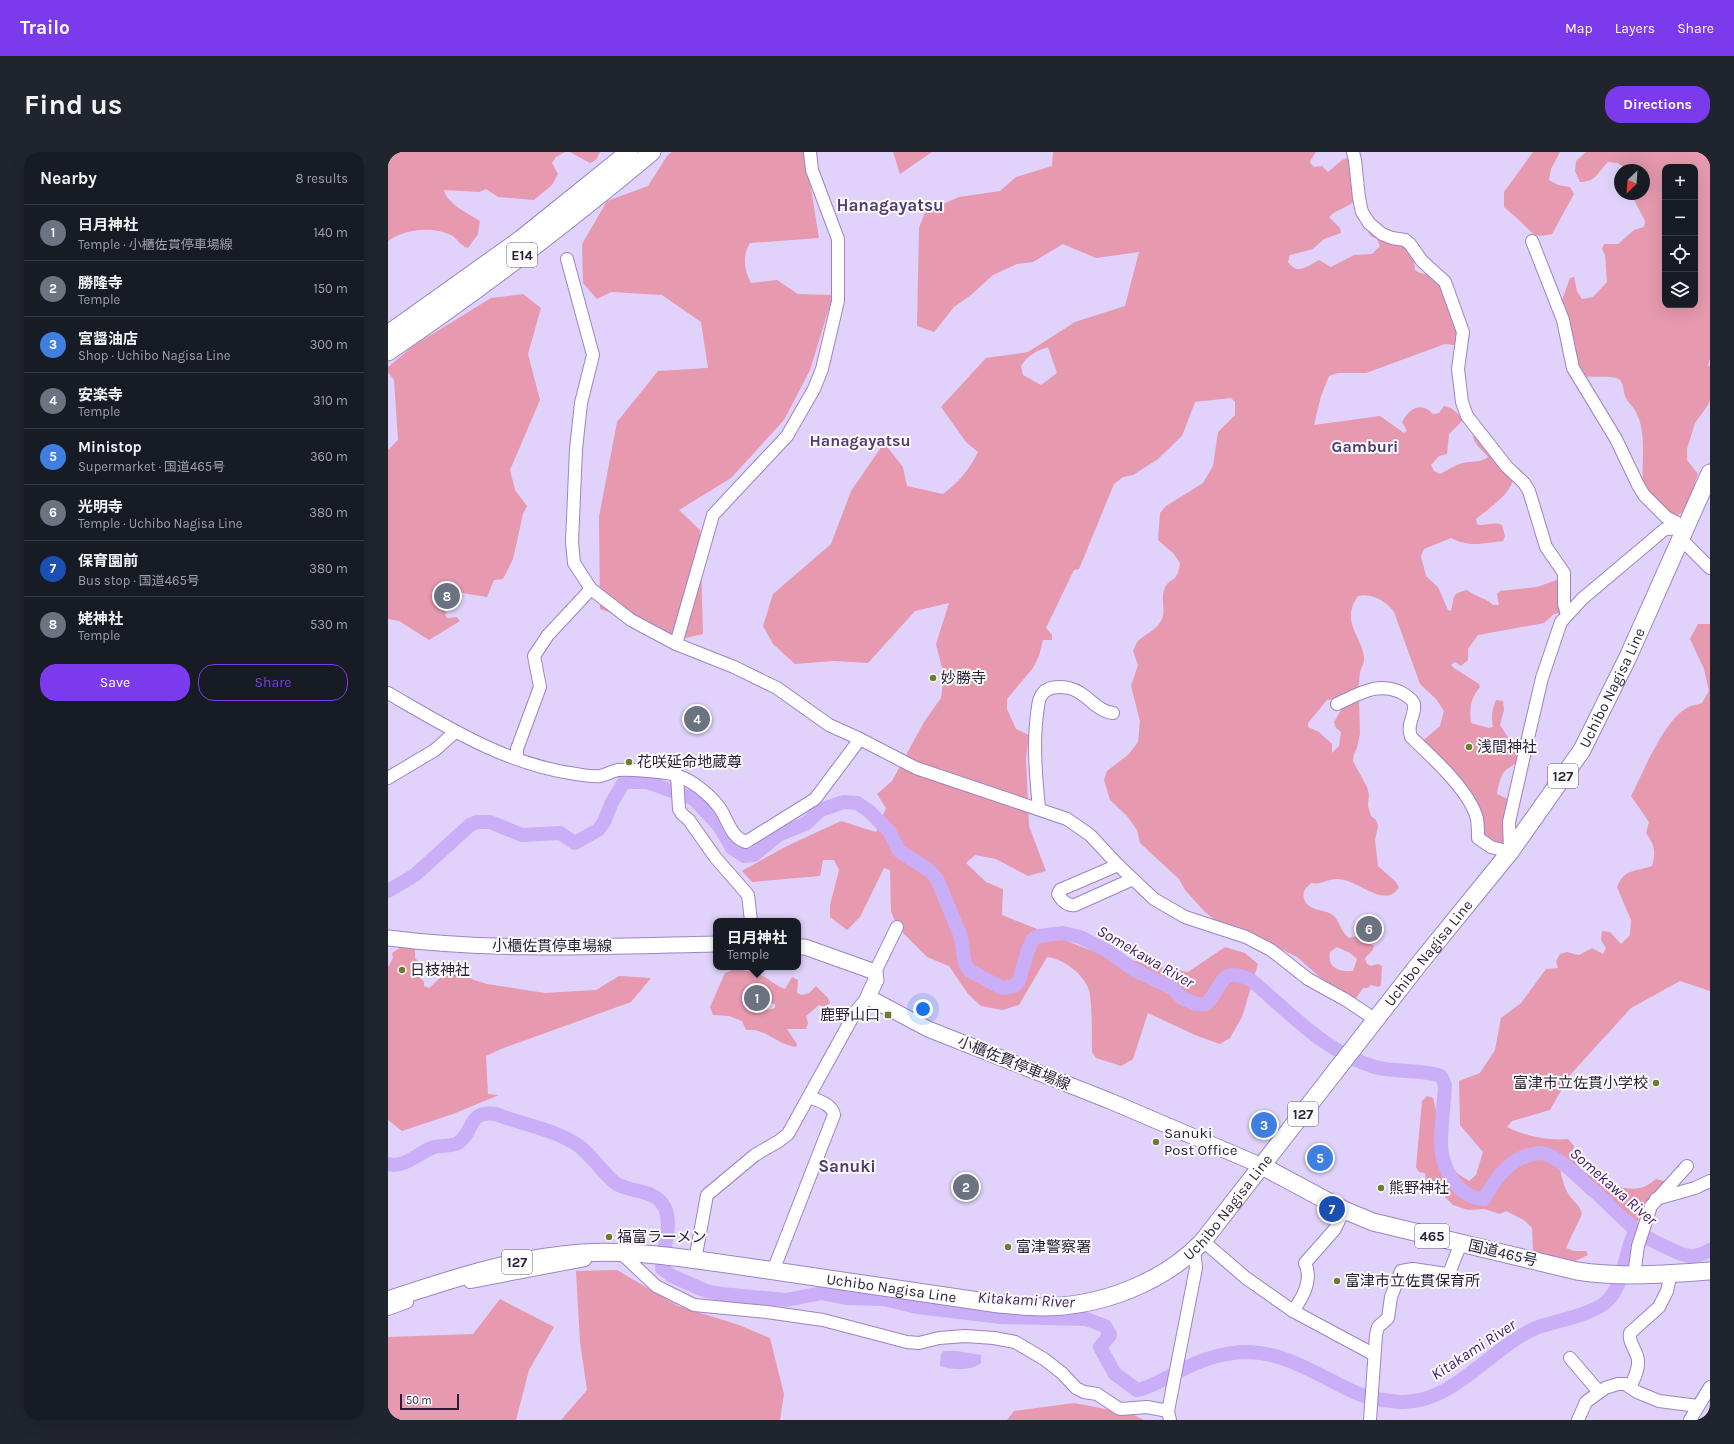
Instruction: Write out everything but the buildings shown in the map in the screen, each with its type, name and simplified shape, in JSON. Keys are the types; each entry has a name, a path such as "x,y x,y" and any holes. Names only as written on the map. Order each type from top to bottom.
{"highway":[{"name":"E14","path":"388,334 521,239 629,152"},
{"name":"E14","path":"388,352 477,291 600,196 652,152"},
{"name":"Uchibo Nagisa Line","path":"388,1300 462,1276 510,1264 595,1253 620,1252 688,1259 999,1304 1042,1307 1078,1304 1122,1292 1166,1272 1199,1245 1262,1166 1510,852 1582,750 1625,664 1710,473"},
{"name":"国道465号","path":"1262,1166 1344,1210 1373,1222 1461,1244 1577,1271 1624,1275 1710,1271"}],"main road":[{"name":"小櫃佐貫停車場線","path":"388,938 436,944 493,946 713,944"},
{"path":"801,947 805,947 875,972 876,980 868,997"},
{"name":"小櫃佐貫停車場線","path":"868,997 928,1029 1110,1101 1262,1166"}],"street":[{"path":"676,644 713,515 787,436 811,394 822,369 838,301 838,239 812,170 810,152"},
{"path":"1353,152 1356,160 1362,212 1368,222 1382,234 1392,238 1405,240 1410,244 1422,261 1445,282 1463,332 1458,369 1462,402 1467,416 1506,466 1524,483 1529,491 1546,547 1564,573 1564,604 1567,614"},
{"path":"1532,241 1563,320 1573,368 1616,439 1644,495 1683,534 1710,568"},
{"path":"567,259 593,355 581,403 577,434 572,542 574,563 591,589 630,620 676,644 734,667 776,688 829,725 916,768 1067,819 1090,835 1118,866 1154,899 1186,917 1246,938 1271,950 1308,979 1346,1000 1376,1020"},
{"path":"1337,704 1349,699 1356,693 1373,689 1396,690 1412,700 1414,705 1409,730 1411,737 1455,781 1467,798 1477,819 1478,838 1491,847 1510,852 1509,822 1542,678 1559,628 1567,614 1582,599 1665,529 1683,534"},
{"path":"517,758 518,749 540,687 534,656 548,635 591,589"},
{"path":"1039,809 1034,750 1041,696 1047,690 1056,687 1069,688 1080,693 1100,710 1113,713"},
{"path":"388,692 455,732 538,767 600,776 616,770 632,769 678,778 696,786 710,797 720,808 735,835 740,840 746,842 815,798 860,739"},
{"path":"388,778 435,750 455,732"},
{"path":"678,778 679,808 715,857 748,895 751,918"},
{"path":"1118,866 1060,890 1058,894 1065,903 1070,906 1133,879"},
{"path":"875,972 897,927"},
{"path":"688,1259 707,1195 755,1155 780,1141 788,1134 856,1011 868,997"},
{"path":"773,1271 834,1115 834,1111 825,1103 809,1097"},
{"path":"1624,1275 1638,1246 1651,1206 1687,1166"},
{"path":"1656,1199 1695,1188 1710,1181"},
{"path":"1292,1310 1301,1300 1308,1284 1308,1271 1305,1263 1334,1229 1344,1210"},
{"path":"1370,1420 1373,1354 1378,1327 1388,1318 1391,1297 1401,1271 1413,1269 1446,1274 1450,1271 1461,1244"},
{"path":"620,1252 656,1286 694,1305 767,1312 823,1320 906,1342 919,1343 939,1338 965,1336 994,1338 1015,1342 1044,1359 1062,1373 1076,1388 1084,1392 1097,1394 1121,1409 1147,1407 1169,1415 1179,1349 1196,1268 1199,1245 1292,1310 1373,1354"},
{"path":"388,1309 463,1283 590,1259 595,1253"},
{"path":"1630,1387 1638,1368 1638,1359 1629,1338 1630,1333 1659,1307 1668,1287 1671,1273"},
{"path":"1570,1358 1599,1392"},
{"path":"1578,1420 1586,1402 1605,1388 1618,1384 1626,1384 1659,1401 1698,1406"},
{"path":"1690,1420 1710,1387"}],"shaded area":[{"path":"388,152 565,152 556,157 552,163 558,174 552,185 534,200 498,197 486,189 479,192 444,190 453,204 480,221 478,234 468,248 451,235 435,230 410,231 388,241"},
{"path":"570,152 600,152 596,160 590,163"},
{"path":"672,152 805,152 819,238 750,243 747,248 745,258 745,268 751,283 777,280 798,294 833,295 810,370 784,420 731,478 679,510 700,530 703,634 672,641 631,620 600,609 599,517 617,422 658,371 708,368 701,322 662,295 611,292 597,299 583,283 582,244 607,201 648,186 667,156"},
{"path":"893,152 932,152 900,174"},
{"path":"1053,152 1316,152 1310,161 1311,164 1314,167 1322,166 1328,172 1342,160 1348,158 1351,160 1357,198 1351,204 1329,217 1340,228 1341,233 1324,239 1313,249 1290,255 1288,262 1295,268 1299,269 1307,267 1319,260 1331,267 1354,255 1372,254 1380,246 1377,239 1371,236 1368,232 1373,231 1405,243 1414,260 1415,270 1420,273 1438,277 1460,332 1459,344 1445,344 1366,373 1338,373 1329,376 1321,396 1314,425 1380,416 1404,433 1407,431 1402,422 1412,410 1420,407 1429,410 1433,414 1439,413 1444,406 1451,408 1464,419 1449,434 1447,454 1439,456 1431,465 1434,471 1440,474 1461,464 1485,459 1488,457 1477,445 1473,436 1477,436 1513,477 1509,489 1499,500 1476,519 1477,524 1502,525 1505,536 1503,541 1477,544 1465,543 1451,538 1424,549 1421,556 1426,576 1438,587 1448,610 1451,611 1454,597 1462,591 1467,590 1493,605 1499,605 1497,594 1500,591 1537,587 1557,580 1561,582 1563,613 1554,614 1544,623 1478,635 1468,649 1468,660 1461,666 1455,662 1451,665 1479,684 1480,687 1471,704 1471,723 1489,728 1493,727 1492,716 1496,700 1503,701 1504,710 1500,725 1521,757 1504,772 1499,783 1497,794 1514,802 1503,842 1498,846 1488,847 1477,816 1420,743 1440,726 1444,711 1436,699 1420,684 1394,612 1383,601 1363,595 1358,596 1353,605 1351,621 1362,649 1364,659 1360,672 1359,685 1356,690 1348,695 1327,700 1308,723 1308,727 1319,732 1332,744 1332,753 1339,746 1341,732 1336,728 1334,722 1344,705 1359,699 1360,734 1353,761 1367,787 1369,794 1368,806 1371,816 1376,820 1378,826 1375,840 1378,866 1395,881 1399,887 1393,893 1386,896 1343,880 1335,879 1321,883 1311,883 1305,890 1304,899 1310,906 1332,914 1349,938 1358,937 1374,946 1373,950 1365,958 1367,964 1371,966 1378,964 1382,966 1381,985 1378,987 1371,985 1367,988 1363,988 1354,1001 1323,980 1297,957 1243,930 1219,923 1205,912 1185,890 1179,879 1140,843 1137,830 1127,816 1110,800 1104,780 1107,771 1129,754 1138,742 1140,721 1131,686 1138,665 1133,651 1138,641 1155,629 1160,623 1163,615 1164,592 1167,584 1175,577 1179,570 1180,563 1173,553 1158,540 1160,513 1166,506 1203,483 1213,466 1218,432 1235,415 1235,402 1231,398 1195,402 1182,436 1158,459 1133,475 1123,477 1114,484 1079,569 1074,570 1046,628 1052,635 1052,640 1043,640 1039,656 1033,668 1007,699 1007,709 1016,729 1029,735 1026,759 1029,826 1046,871 1028,876 996,859 975,855 966,863 986,882 1003,889 1002,915 1087,949 1160,967 1188,972 1225,947 1245,953 1258,964 1242,1017 1230,1038 1220,1044 1195,1035 1148,1013 1133,1059 1121,1066 1096,1058 1092,1052 1089,990 1082,978 1072,968 1053,958 1047,957 1019,1005 1002,1010 981,1006 968,994 949,966 927,957 897,927 891,911 890,870 884,868 860,917 847,930 830,917 830,905 839,870 834,860 823,860 820,876 752,882 742,871 785,847 841,821 876,832 886,808 877,794 892,781 924,722 941,698 944,676 936,644 949,603 915,611 868,663 834,661 795,664 773,644 763,626 773,594 831,544 851,491 884,443 903,467 907,486 943,494 959,480 978,452 966,442 941,407 986,358 1028,352 1075,322 1125,306 1139,252 1096,258 1063,244 1033,262 1017,264 993,275 971,295 954,307 934,332 917,326 919,228 925,212 959,197 1000,191 1016,177 1052,166","holes":["1048,347 1057,373 1041,385 1023,375 1021,366 1026,359 1033,354","1337,947 1350,953 1357,959 1353,971 1339,970 1332,965 1330,962 1330,952"]},
{"path":"1533,152 1560,152 1551,169 1549,180 1558,185 1570,187 1574,194 1552,234 1542,236 1535,235 1504,207 1504,192"},
{"path":"1586,152 1710,152 1710,359 1708,365 1710,367 1710,400 1695,423 1687,449 1687,460 1698,474 1693,493 1688,505 1680,514 1674,517 1643,490 1642,431 1636,412 1625,396 1621,381 1612,377 1582,376 1572,350 1573,338 1569,318 1562,300 1570,278 1574,277 1577,291 1582,299 1593,297 1607,282 1605,255 1602,249 1604,244 1618,244 1634,230 1644,227 1645,221 1634,200 1650,200 1650,164 1619,164 1608,162 1593,179 1585,182 1580,182 1575,171 1576,161"},
{"path":"523,294 541,308 528,354 540,400 510,470 515,490 527,506 523,514 513,559 503,579 494,580 487,597 450,591 436,604 447,613 445,615 447,618 457,617 460,621 429,640 399,621 388,619 388,450 398,440 394,380 388,372 388,367 413,346 491,298"},
{"path":"1698,624 1710,624 1710,991 1680,981 1631,1008 1570,1075 1550,1110 1512,1121 1507,1127 1521,1133 1537,1137 1568,1139 1574,1146 1573,1153 1576,1163 1582,1170 1601,1181 1612,1185 1632,1189 1644,1187 1656,1179 1664,1181 1663,1186 1646,1206 1637,1222 1629,1224 1588,1195 1560,1169 1567,1192 1578,1206 1582,1214 1566,1248 1574,1251 1586,1251 1588,1255 1571,1263 1533,1253 1532,1228 1524,1220 1506,1211 1500,1214 1484,1209 1468,1210 1453,1205 1445,1197 1446,1191 1440,1183 1436,1184 1426,1181 1425,1173 1419,1172 1416,1167 1422,1101 1427,1096 1433,1098 1449,1163 1457,1173 1469,1181 1476,1175 1483,1152 1460,1125 1459,1081 1480,1073 1495,1050 1501,1018 1521,1003 1546,969 1558,968 1556,961 1560,954 1567,952 1579,955 1592,948 1603,954 1606,948 1601,940 1602,931 1610,932 1621,944 1630,935 1631,920 1617,887 1623,877 1627,874 1652,866 1654,856 1653,845 1646,833 1649,822 1631,796 1662,735 1670,724 1678,714 1690,706 1702,703 1709,691 1704,669 1690,639"},
{"path":"406,944 415,949 415,958 418,961 418,975 424,982 424,986 429,988 440,978 454,974 462,967 466,976 474,980 487,984 545,993 596,990 619,976 651,978 631,1002 501,1049 486,1056 488,1094 499,1095 453,1114 402,1131 388,1120 388,967 393,958 392,953"},
{"path":"732,970 743,970 759,974 785,989 792,977 798,980 797,993 802,995 809,993 816,986 828,998 830,1003 824,1007 819,1005 806,1016 808,1023 806,1029 787,1029 797,1044 796,1047 789,1046 759,1031 746,1030 742,1021 729,1016 713,1015 710,1007 725,973","holes":["755,984 762,987 769,1003 775,1004 775,1008 768,1010 747,1000 748,993"]},
{"path":"617,1270 678,1306 739,1325 770,1338 784,1394 780,1420 561,1420 587,1390 580,1342 576,1271"},
{"path":"500,1299 554,1327 529,1370 516,1420 388,1420 388,1337 473,1334"},
{"path":"943,1351 957,1351 981,1355 981,1363 967,1369 940,1366 941,1354"},
{"path":"1074,1403 1132,1414 1144,1420 1007,1420 1014,1411"}],"waterway":[{"name":"Somekawa River","path":"388,891 415,875 470,825 477,822 490,822 522,835 560,833 575,843 598,830 604,822 612,802 624,782 647,782 694,799 720,827 732,848 744,856 754,855 778,835 807,823 820,810 844,802 857,803 869,811 889,831 899,851 930,871 937,879 961,937 965,965 970,971 1002,988 1014,986 1019,981 1028,950 1033,939 1039,936 1063,933 1080,937 1108,951 1134,970 1172,988 1182,998 1196,1004 1206,1004 1227,976 1241,976 1251,980 1324,1042 1357,1061 1383,1069 1425,1072 1441,1076 1445,1085 1441,1136 1442,1153 1444,1162 1453,1180 1466,1193 1484,1199 1500,1175 1513,1163 1530,1155 1540,1153 1549,1155 1575,1173 1627,1222 1648,1238 1679,1253 1689,1256 1699,1255 1710,1250"},
{"name":"Kitakami River","path":"388,1164 400,1164 428,1149 458,1143 467,1133 472,1122 476,1118 480,1115 496,1114 549,1131 570,1140 584,1150 612,1181 623,1187 655,1197 665,1208 668,1222 662,1268 672,1276 706,1291 721,1294 786,1300 822,1293 846,1298 884,1299 917,1307 1001,1317 1086,1319 1105,1326 1110,1335 1100,1347 1115,1374 1137,1390 1153,1385 1187,1367 1212,1357 1230,1353 1249,1352 1264,1353 1292,1362 1370,1398 1412,1402 1431,1397 1450,1388 1518,1337 1536,1328 1591,1311 1606,1302 1612,1295 1621,1277 1636,1230"}],"place":[{"name":"姥神社","path":"447,596"},
{"name":"妙勝寺","path":"933,678"},
{"name":"安楽寺","path":"697,719"},
{"name":"浅間神社","path":"1469,747"},
{"name":"花咲延命地蔵尊","path":"629,762"},
{"name":"光明寺","path":"1369,929"},
{"name":"日枝神社","path":"402,970"},
{"name":"日月神社","path":"757,998"},
{"name":"鹿野山口","path":"888,1015"},
{"name":"富津市立佐貫小学校","path":"1656,1083"},
{"name":"宮醤油店","path":"1264,1125"},
{"name":"Sanuki Post Office","path":"1156,1142"},
{"name":"Ministop","path":"1320,1158"},
{"name":"勝隆寺","path":"966,1187"},
{"name":"熊野神社","path":"1381,1188"},
{"name":"保育園前","path":"1332,1209"},
{"name":"福富ラーメン","path":"609,1237"},
{"name":"富津警察署","path":"1008,1247"},
{"name":"富津市立佐貫保育所","path":"1337,1281"}],"district":[{"name":"Hanagayatsu","path":"890,205"},
{"name":"Hanagayatsu","path":"860,440"},
{"name":"Gamburi","path":"1365,446"},
{"name":"Sanuki","path":"847,1166"}]}
